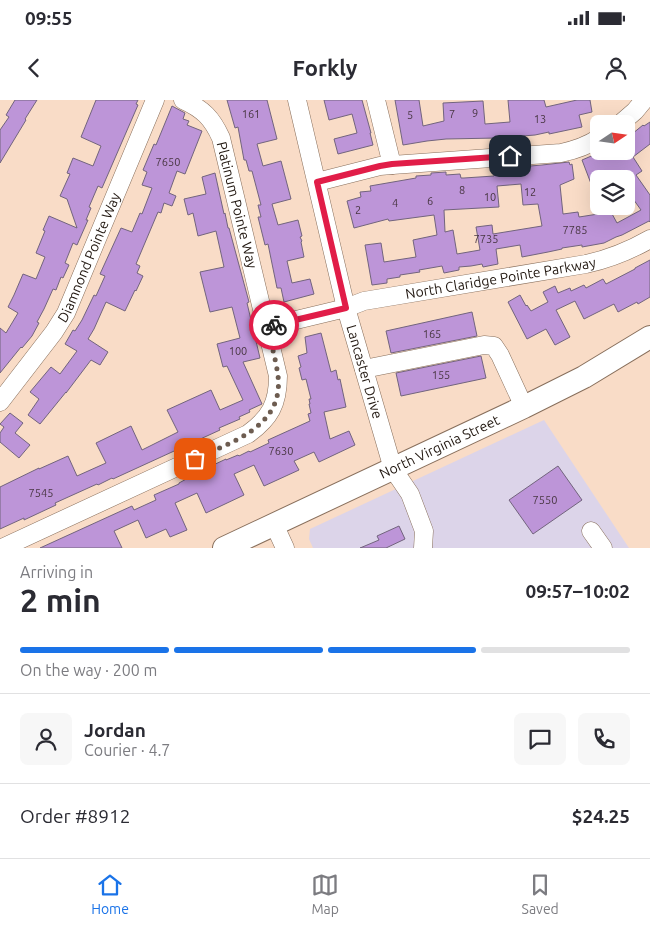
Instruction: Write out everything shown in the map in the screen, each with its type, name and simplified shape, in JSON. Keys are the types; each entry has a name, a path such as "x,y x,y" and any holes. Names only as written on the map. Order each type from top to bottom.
{"main road":[{"name":"North Virginia Street","path":"224,548 524,407 584,377 650,337"}],"street":[{"name":"Diamnond Pointe Way","path":"0,402 54,332 66,313 155,100"},
{"name":"Platinum Pointe Way","path":"2,548 248,434 260,426 275,403 278,390 278,376 221,138 215,125 206,113 184,100"},
{"name":"Lancaster Drive","path":"297,100 346,308 394,469 410,494 424,531 423,548"},
{"path":"376,100 392,164"},
{"path":"630,115 644,100"},
{"path":"317,182 392,164 561,153 590,144"},
{"name":"North Claridge Pointe Parkway","path":"267,327 346,308 364,301 586,264 621,254 650,239"},
{"path":"364,369 484,345 494,346 524,407"},
{"path":"274,524 285,548"},
{"path":"591,531 603,548"}],"shaded area":[{"path":"544,420 629,548 313,548 309,539 310,529"}],"building":[{"path":"15,100 37,100 0,163 0,130 9,117 6,115"},
{"path":"96,100 138,100 136,104 138,105 102,188 98,186 89,207 91,208 86,220 88,220 77,245 73,243 65,263 69,265 63,278 61,277 56,290 53,289 32,336 0,373 0,328 6,333 18,313 8,307 23,274 36,279 45,257 36,253 49,216 77,228 67,199 60,196 70,174 67,173 73,158 93,166 101,146 81,137"},
{"path":"227,100 267,100 277,139 257,144 263,166 281,161 291,199 272,204 278,225 298,220 304,257 287,261 292,283 310,279 314,294 284,302 281,288 277,288 268,244 265,245 258,217 261,217 258,205 261,205 252,171 249,171 246,160 244,160 238,127 235,128"},
{"path":"324,100 362,100 373,145 338,154 334,139 357,133 352,114 329,120"},
{"path":"395,100 419,100 423,126 444,121 443,103 483,101 485,124 510,122 508,100 544,100 546,107 577,100 590,100 592,112 579,115 582,127 549,134 549,132 497,138 446,139 403,145"},
{"path":"172,106 185,113 183,119 189,121 187,125 202,131 185,174 177,171 169,193 176,196 172,206 164,203 161,213 158,212 136,264 140,266 137,273 143,276 125,311 106,302 88,339 108,352 100,365 91,360 40,424 28,415 39,399 30,392 51,367 60,374 77,351 65,344 73,330 75,331 82,320 94,295 96,296 105,276 100,274 121,228 132,232 140,213 142,214 152,188 142,185 147,172 143,170 154,144 156,145"},
{"path":"650,122 650,144 635,155 635,132"},
{"path":"590,157 590,160 635,160 642,171 636,175 650,195 650,222 604,243 562,248 522,257 520,245 496,249 498,264 483,267 482,264 459,267 459,270 444,273 442,266 400,275 400,277 387,279 387,283 372,285 365,245 381,243 384,262 416,257 413,240 437,235 434,215 389,221 388,219 354,228 347,201 361,197 360,192 371,191 370,186 416,178 416,176 431,175 431,173 446,172 446,175 460,174 461,178 494,176 494,173 508,172 507,168 569,162 570,165 572,164 574,179 560,185 563,214 578,212 579,217 613,215 617,223 635,215 641,210 635,202 635,170 590,170 590,181 582,160","holes":["521,184 523,205 538,204 542,226 493,234 492,225 476,227 480,250 457,254 453,230 445,232 444,210 499,207 497,186"]},
{"path":"215,173 224,214 249,302 247,303 260,358 243,362 262,404 249,410 250,412 239,417 240,419 219,428 220,430 113,479 55,503 56,505 24,520 24,518 0,529 0,487 68,456 77,476 106,463 96,443 131,426 142,450 178,432 167,410 211,390 220,410 243,400 227,366 223,367 217,344 240,338 232,307 210,312 200,272 224,267 216,231 198,236 193,213 188,215 184,199 206,194 202,177"},
{"path":"650,260 650,297 618,312 614,304 584,319 575,301 556,310 570,337 555,345 546,329 527,339 508,302 520,295 531,311 548,302 543,292 555,286 558,293 570,288 571,291 584,285 586,288 603,279 606,284"},
{"path":"472,312 477,336 391,353 386,331"},
{"path":"321,333 331,372 336,370 338,380 340,379 346,407 324,412 330,439 349,431 355,445 319,462 314,452 294,461 299,470 264,486 254,465 234,474 244,495 206,513 197,493 175,503 187,530 170,537 166,529 146,538 138,520 114,531 122,548 40,548 132,506 134,510 156,500 154,495 179,484 190,476 226,459 250,452 269,443 268,440 310,421 308,414 311,413 309,399 311,399 306,379 302,380 298,356 307,353 305,337"},
{"path":"481,356 486,378 401,396 396,373"},
{"path":"10,413 23,423 15,433 30,445 19,458 0,442 0,433 4,427 0,424"},
{"path":"558,466 582,500 533,534 509,500"},
{"path":"399,526 405,539 386,548 360,548 379,540 377,536"}],"way so far":[{"path":"195,459 248,434 260,426 268,415 275,403 278,390 278,376 267,327 274,325"}],"route":[{"path":"274,325 346,308 317,182 392,164 510,156"}]}
